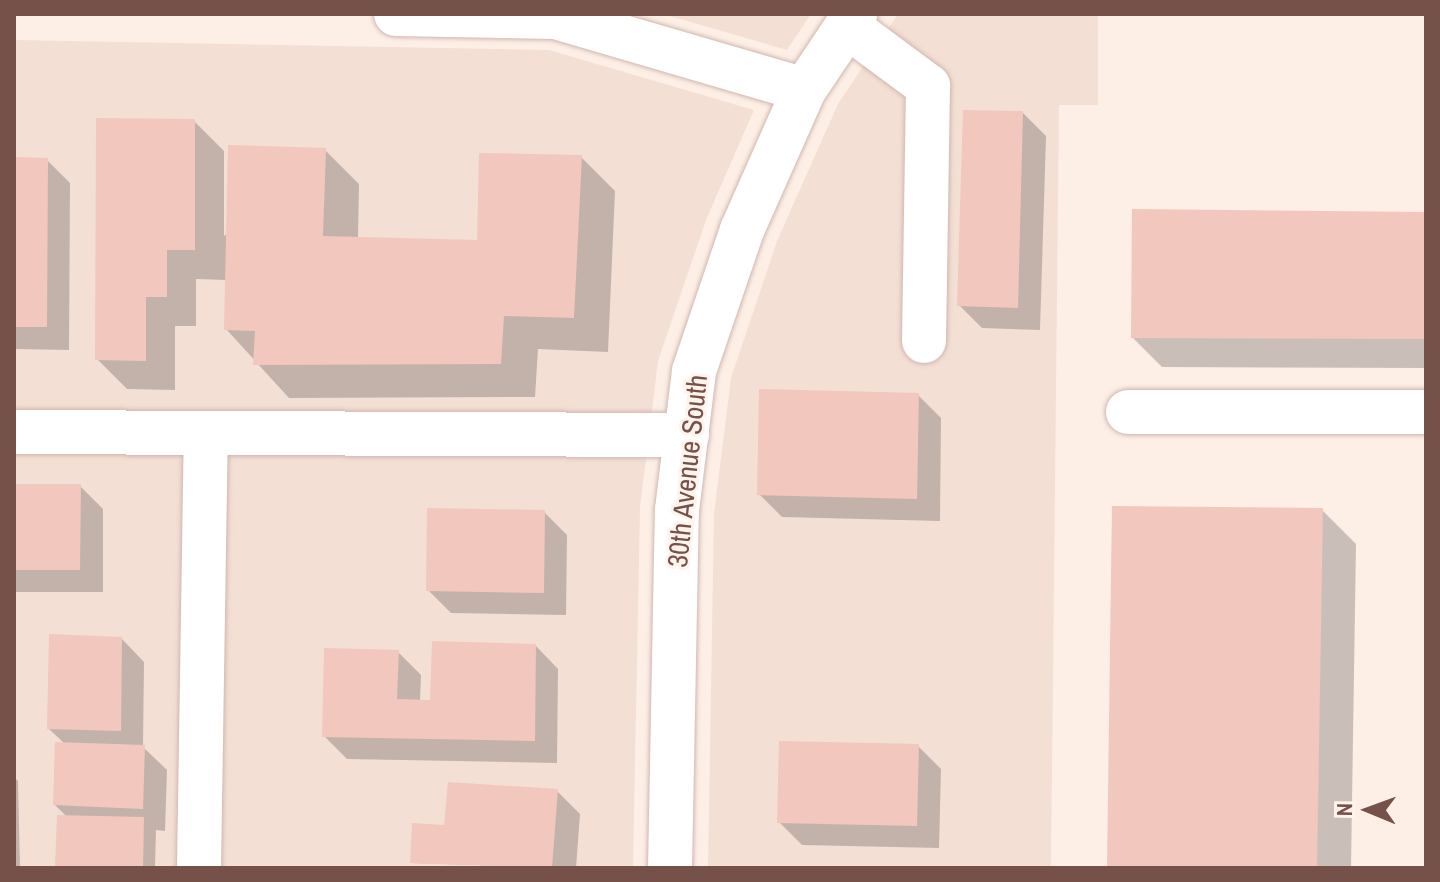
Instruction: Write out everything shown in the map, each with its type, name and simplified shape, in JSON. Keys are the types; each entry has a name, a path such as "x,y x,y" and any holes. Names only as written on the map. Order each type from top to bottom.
{"street":[{"path":"396,14 555,17 804,90"},
{"path":"851,20 928,86 924,341"},
{"name":"30th Avenue South","path":"670,868 677,510 694,371 737,244 804,90 851,20"},
{"path":"1128,412 1426,412"},
{"path":"14,432 687,435"},
{"path":"199,868 206,433"}],"shaded area":[{"path":"663,14 811,14 787,50"},
{"path":"898,14 1098,14 1098,105 1059,105 1051,868 708,868 714,513 731,378 777,241 838,104"},
{"path":"14,40 549,50 754,110 706,220 658,361 640,507 633,868 14,868"}],"building":[{"path":"963,110 1023,111 1018,308 957,306"},
{"path":"96,118 195,119 195,250 167,250 167,297 146,297 146,361 95,360"},
{"path":"228,145 326,148 323,236 477,240 479,153 582,155 574,318 504,316 501,364 253,365 255,331 224,330"},
{"path":"14,157 48,158 47,327 14,327"},
{"path":"1132,209 1426,212 1426,339 1131,338"},
{"path":"759,389 919,393 917,499 757,495"},
{"path":"14,484 81,484 80,570 14,570"},
{"path":"1112,506 1323,508 1317,868 1107,868"},
{"path":"427,508 545,510 544,593 426,591"},
{"path":"49,634 122,637 121,731 47,729"},
{"path":"432,641 536,644 535,741 322,737 324,648 399,650 397,699 430,700"},
{"path":"779,741 919,744 917,826 777,823"},
{"path":"55,742 145,745 143,809 53,805"},
{"path":"448,782 558,789 552,868 410,863 412,823 444,825"},
{"path":"57,815 144,817 143,868 55,866"}]}
